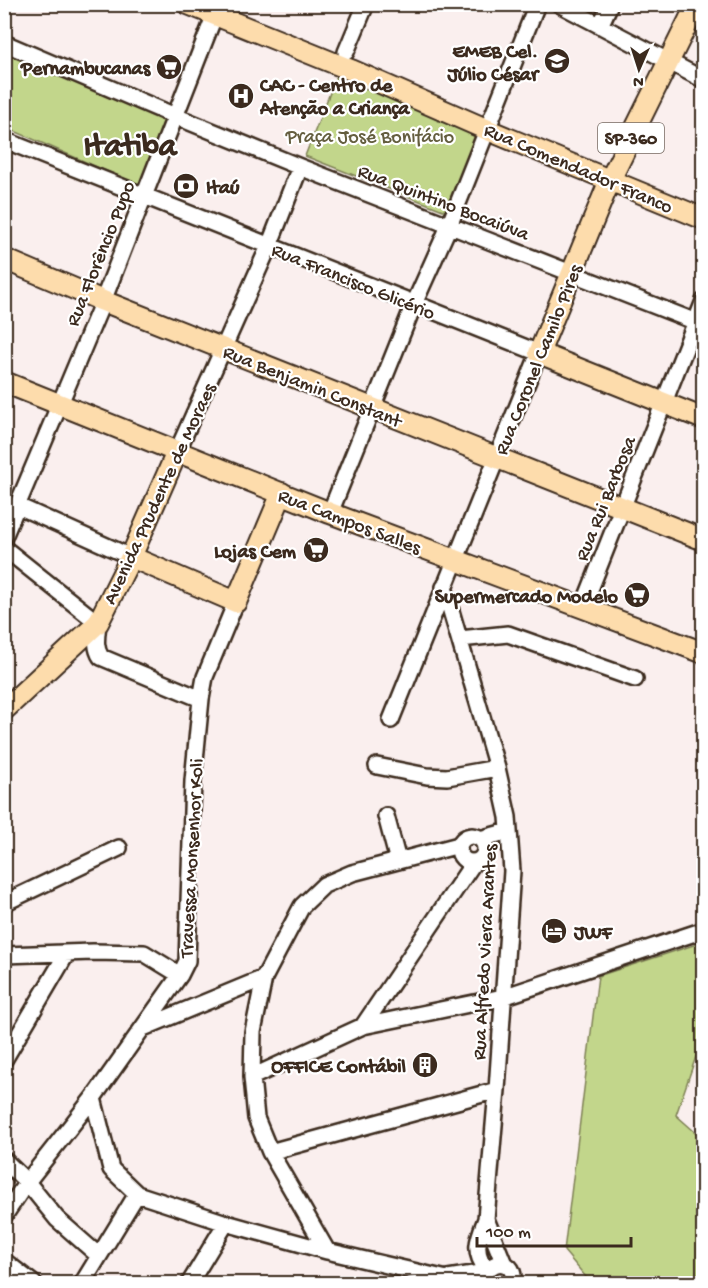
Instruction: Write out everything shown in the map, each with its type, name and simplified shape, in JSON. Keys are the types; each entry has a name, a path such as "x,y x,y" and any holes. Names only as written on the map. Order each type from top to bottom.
{"main road":[{"name":"Rua Comendador Franco","path":"188,4 217,10 488,130 704,219"},
{"name":"Rua Coronel Camilo Pires","path":"539,353 610,180 697,4"},
{"name":"Rua Benjamin Constant","path":"4,259 372,409 704,540"},
{"name":"Rua Francisco Glicério","path":"539,353 704,419"},
{"name":"Rua Campos Salles","path":"4,382 330,513 583,607 702,648"},
{"name":"Avenida Prudente de Moraes","path":"4,710 98,623 131,556 177,452"},
{"name":"Travessa Monsenhor Koli","path":"236,602 282,493"},
{"path":"131,556 236,602"}],"street":[{"path":"346,52 366,4"},
{"path":"330,513 414,304 449,226 537,4"},
{"path":"559,4 704,80"},
{"path":"600,26 610,4"},
{"name":"Rua Florêncio Pupo","path":"4,537 103,301 217,10"},
{"name":"Rua Quintino Bocaiúva","path":"4,43 300,167 700,324"},
{"name":"Rua Francisco Glicério","path":"4,140 539,353"},
{"name":"Avenida Prudente de Moraes","path":"177,452 269,246 300,167"},
{"name":"Rua Rui Barbosa","path":"583,607 664,403 700,324 704,301"},
{"name":"Rua Coronel Camilo Pires","path":"391,720 539,353"},
{"path":"18,506 131,556"},
{"path":"4,548 98,623 96,644 97,652 101,657 201,699"},
{"name":"Rua Alfredo Viera Arantes","path":"444,587 497,768 508,817 510,838 512,871 497,1090 486,1219 480,1233 478,1248 479,1260 487,1275"},
{"name":"Travessa Monsenhor Koli","path":"4,1216 27,1182 93,1098 187,962 193,781 201,699 205,677 236,602"},
{"path":"460,639 508,634 634,679"},
{"path":"377,766 427,776 447,777 497,768"},
{"path":"386,816 398,861"},
{"path":"363,1026 474,862 481,858 482,844 476,837 468,836 461,841 459,849 465,860 474,862"},
{"path":"482,844 510,838"},
{"path":"327,1251 270,1152 256,1118 252,1077 253,1032 264,978 302,906 324,885 352,873 459,845"},
{"path":"4,903 119,848"},
{"path":"252,1077 363,1026 503,997 704,930"},
{"path":"4,1060 67,953"},
{"path":"4,955 144,953 180,975"},
{"path":"143,1028 264,978"},
{"path":"270,1152 497,1090"},
{"path":"93,1098 111,1169 137,1194 226,1223 327,1251 462,1284"},
{"path":"4,1160 27,1182 57,1218 99,1256"},
{"path":"82,1284 137,1194"},
{"name":"Rua Alfredo Viera Arantes","path":"486,1219 504,1264 511,1270 515,1282"},
{"path":"189,1284 226,1223"},
{"path":"4,1261 34,1284"},
{"path":"447,1279 487,1275 495,1264 504,1264"}],"green space":[{"path":"4,50 167,122 141,186 5,127"},
{"name":"Praça José Bonifácio","path":"337,75 480,132 448,212 305,156"},
{"path":"703,942 703,1036 676,1115 703,1139 703,1283 591,1283 564,1251 598,976"}],"place":[{"name":"EMEB Cel. Júlio César","path":"557,61"},
{"name":"Pernambucanas","path":"169,67"},
{"name":"CAC - Centro de Atenção a Criança","path":"241,96"},
{"name":"Itaú","path":"186,186"},
{"name":"Lojas Cem","path":"316,550"},
{"name":"Supermercado Modelo","path":"637,595"},
{"name":"JWF","path":"554,931"},
{"name":"OFFICE Contábil","path":"425,1065"}],"district":[{"name":"Itatiba","path":"130,143"}]}
